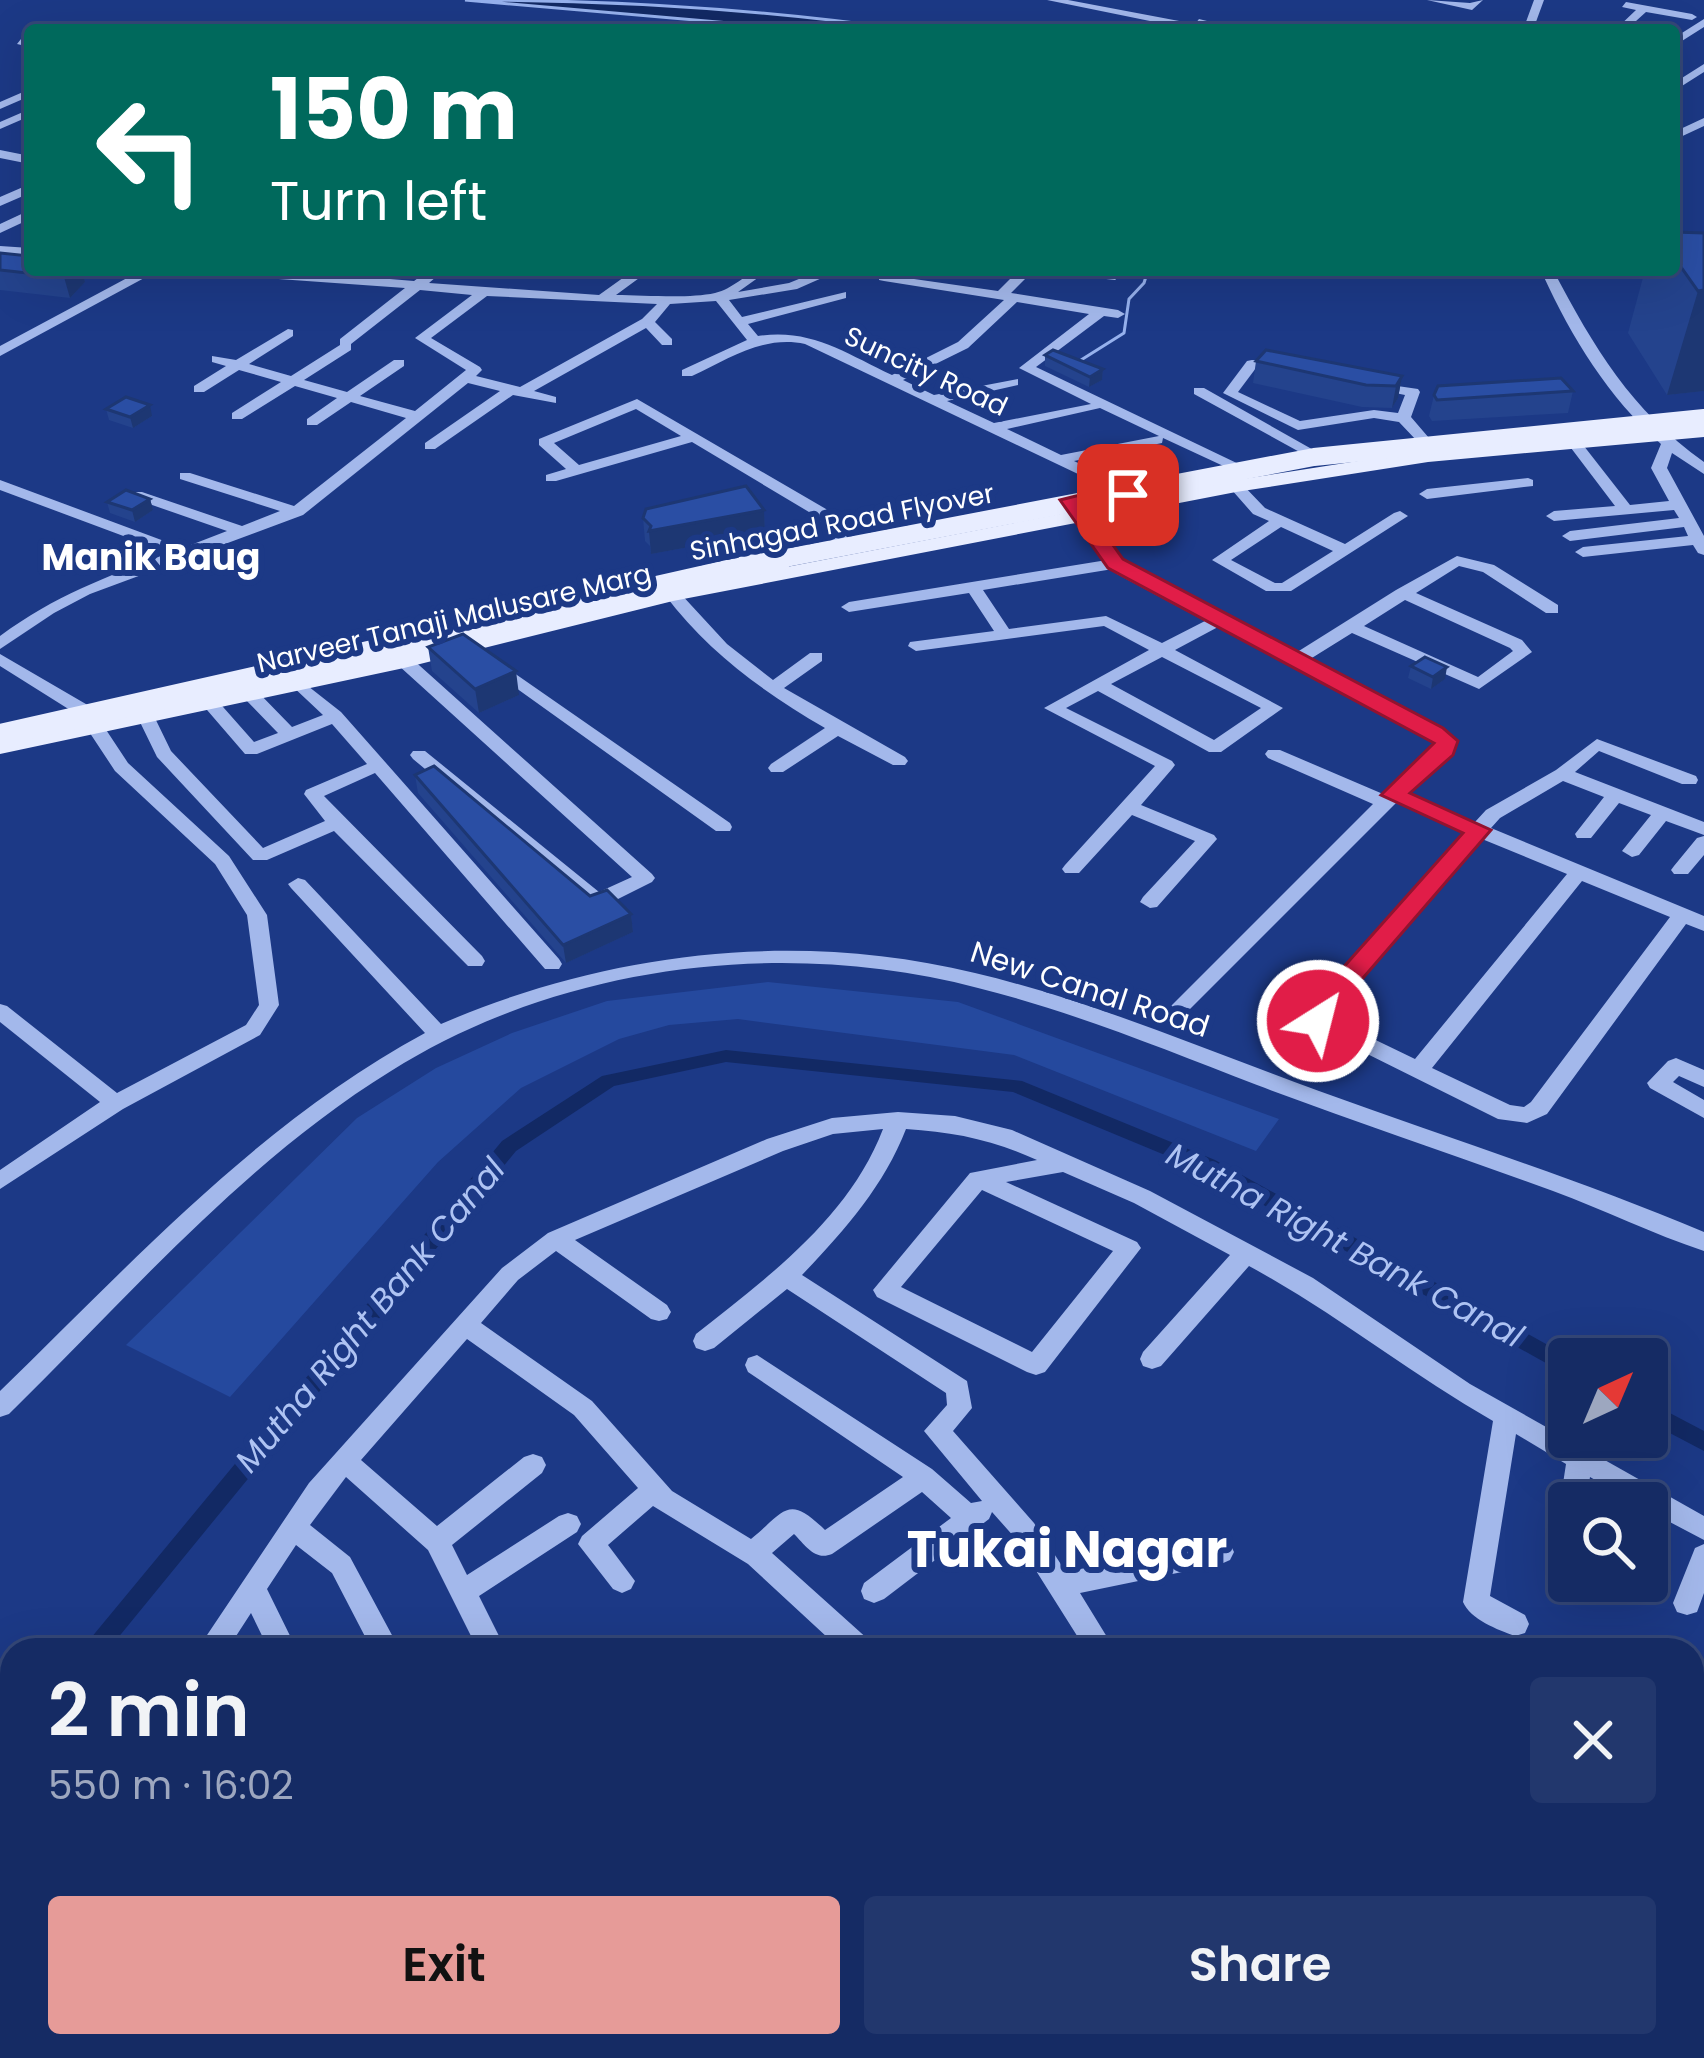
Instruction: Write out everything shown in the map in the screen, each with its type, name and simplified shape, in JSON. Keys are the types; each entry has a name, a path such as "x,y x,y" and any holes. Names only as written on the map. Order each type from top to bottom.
{"main road":[{"name":"Narveer Tanaji Malusare Marg","path":"90,720 146,718 673,595 1139,507 1310,452 1639,420 1704,422"},
{"name":"Narveer Tanaji Malusare Marg","path":"0,737 90,720 841,540 1124,490 1237,476 1575,444 1662,441 1704,422"},
{"name":"Sinhagad Road Flyover","path":"0,737 240,690 664,588 1303,465 1436,445 1704,422"}],"street":[{"path":"1052,0 1179,24"},
{"path":"1087,0 1208,24"},
{"path":"1432,0 1472,7 1478,0"},
{"path":"1669,13 1686,0"},
{"path":"1638,4 1698,19"},
{"path":"0,352 141,276"},
{"path":"314,276 485,291 664,298 720,298 795,286 818,276"},
{"path":"237,416 346,344 430,276"},
{"path":"604,296 634,276"},
{"path":"720,298 753,276"},
{"path":"890,381 963,345 1023,276"},
{"path":"1550,276 1570,322 1639,420 1704,469"},
{"path":"884,277 1118,314"},
{"path":"0,644 60,602 297,512 475,370 422,338 485,291"},
{"path":"738,322 841,295"},
{"path":"430,446 517,390 647,322 662,309 664,298"},
{"path":"720,298 755,341"},
{"path":"1100,312 1026,368 1237,476 1259,511 1345,550"},
{"path":"647,322 667,342"},
{"path":"199,389 288,333"},
{"name":"Suncity Road","path":"687,373 755,341 782,337 808,341 1124,490"},
{"path":"217,359 416,416"},
{"path":"312,422 399,363"},
{"path":"1302,370 1252,364 1230,393 1298,425 1356,415 1404,418 1429,437"},
{"path":"466,378 551,400"},
{"path":"1346,379 1413,392 1404,418"},
{"path":"931,400 1013,382"},
{"path":"1199,391 1310,452"},
{"path":"1426,399 1417,417 1429,437"},
{"path":"577,471 544,442 637,403 820,512 841,540"},
{"path":"991,428 1093,408"},
{"path":"551,478 693,437"},
{"path":"1058,460 1157,440"},
{"path":"1582,552 1701,545 1660,469 1662,441"},
{"path":"1575,444 1626,510"},
{"path":"185,476 297,512"},
{"path":"1427,494 1528,483"},
{"path":"0,485 185,554"},
{"path":"1124,490 1139,507"},
{"path":"137,494 244,532"},
{"path":"1070,500 1115,564 1446,741 1444,750 1177,1010"},
{"path":"1554,516 1626,510 1682,514"},
{"path":"1570,536 1682,514"},
{"path":"1280,521 1220,560 1281,589 1400,516"},
{"path":"1295,661 1448,563 1470,561 1552,609"},
{"path":"849,607 1115,564"},
{"path":"973,586 1005,634"},
{"path":"1351,626 1479,684 1523,652 1516,644 1402,593"},
{"path":"673,595 725,656 772,689 899,761"},
{"path":"916,646 1106,621 1274,708 1215,748 1098,684"},
{"path":"1072,869 1166,764 1053,708 1217,621"},
{"path":"469,645 723,827"},
{"path":"772,689 816,657"},
{"path":"0,659 90,720 122,767 228,870 256,914 269,1005 253,1030 115,1103 0,1181"},
{"path":"404,661 644,878 597,901 419,755"},
{"path":"299,684 335,716 552,964"},
{"path":"250,694 290,735"},
{"path":"210,704 251,750 335,716"},
{"path":"146,718 163,753 260,856"},
{"path":"777,768 837,728"},
{"path":"1682,914 1539,1108 1527,1115 1506,1112 1318,1021 1317,1013 1493,814 1562,774 1598,745 1689,780"},
{"path":"1274,754 1479,830 1704,924"},
{"path":"377,766 313,794 475,961"},
{"path":"1562,774 1704,830"},
{"path":"1584,834 1616,795"},
{"path":"1130,807 1207,839 1150,902"},
{"path":"1632,851 1662,813"},
{"path":"228,870 337,823"},
{"path":"1681,870 1704,842"},
{"path":"1419,1070 1579,872"},
{"path":"298,884 440,1036"},
{"name":"New Canal Road","path":"0,1407 277,1141 372,1073 440,1036 554,992 632,972 773,958 901,966 972,979 1054,1003 1600,1198 1704,1242"},
{"path":"0,1011 115,1103"},
{"path":"1704,1079 1676,1066 1658,1083 1704,1110"},
{"path":"705,1341 786,1276 872,1179 886,1157 898,1120"},
{"path":"220,1638 318,1491 510,1274 556,1239 775,1145 832,1126 898,1120 956,1124 1004,1136 1142,1197 1305,1285 1506,1416 1704,1529"},
{"path":"979,1178 1129,1248 1036,1365 886,1290 979,1178 1065,1163"},
{"path":"556,1239 659,1312"},
{"path":"1152,1359 1246,1253"},
{"path":"786,1276 958,1388 961,1408 937,1431 1025,1531 1094,1638"},
{"path":"465,1324 583,1408 655,1489 753,1553 847,1638"},
{"path":"757,1365 923,1477 970,1518"},
{"path":"1506,1416 1476,1602 1515,1624"},
{"path":"1576,1482 1580,1459"},
{"path":"345,1461 437,1541 486,1638"},
{"path":"437,1541 533,1465"},
{"path":"753,1553 795,1518 823,1546 923,1477"},
{"path":"622,1580 591,1544 655,1489"},
{"path":"874,1592 994,1499"},
{"path":"463,1592 568,1524"},
{"path":"296,1528 341,1564 380,1638"},
{"path":"1063,1586 1221,1552"},
{"path":"1687,1603 1704,1556"},
{"path":"254,1590 277,1638"}],"shaded area":[{"path":"465,0 687,7 860,24 741,24"},
{"path":"768,982 958,1002 1279,1119 1256,1151 1014,1055 738,1019 669,1025 619,1039 521,1088 438,1162 230,1397 126,1345 357,1118 436,1068 512,1033 607,1001"}],"building":[{"path":"1680,232 1704,233 1704,290 1698,291 1680,266"},
{"path":"0,253 24,255 24,273 0,270"},
{"path":"1053,350 1103,369 1090,377 1045,355"},
{"path":"1266,350 1402,376 1396,386 1366,385 1256,361"},
{"path":"1561,378 1573,391 1437,400 1434,395 1438,386"},
{"path":"126,397 150,405 130,417 106,409"},
{"path":"746,486 764,510 649,531 651,526 643,518 646,509"},
{"path":"126,490 150,499 132,510 107,502"},
{"path":"463,634 516,671 475,689 428,647"},
{"path":"1425,657 1447,667 1433,677 1411,666"},
{"path":"434,766 590,896 607,890 631,914 563,945 415,775"}],"waterway":[{"path":"1081,360 1124,333 1129,299 1146,276"},
{"name":"Mutha Right Bank Canal","path":"103,1638 509,1146 609,1081 726,1056 1015,1086 1208,1165 1548,1355"},
{"name":"Mutha Right Bank Canal","path":"1668,1422 1704,1442"}],"district":[{"name":"Manik Baug","path":"151,557"},
{"name":"Tukai Nagar","path":"1067,1549"}],"route":[{"path":"1128,495 1124,490 1070,500 1115,564 1446,741 1444,750 1393,795 1479,830 1317,1013 1318,1021"}]}
